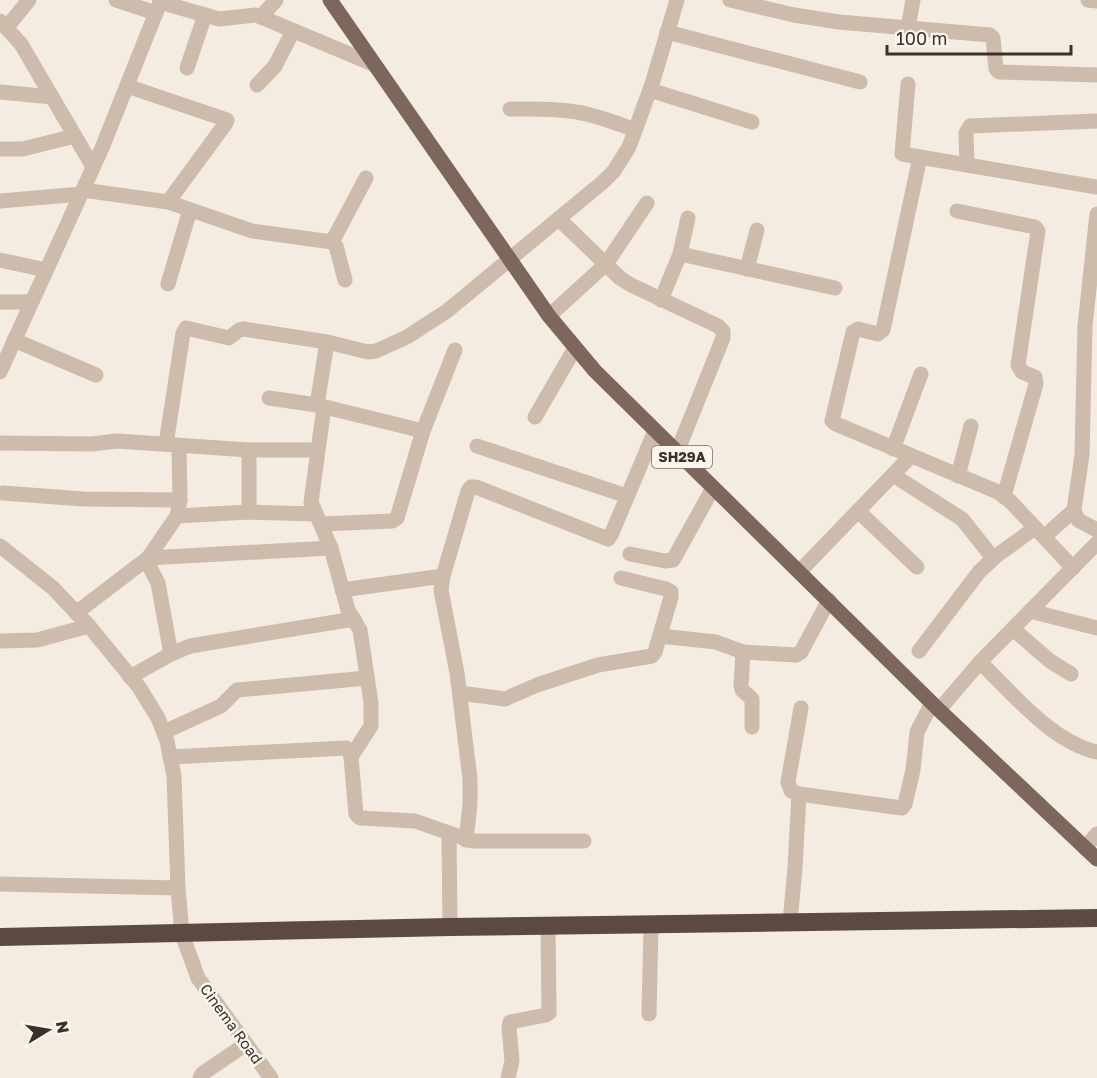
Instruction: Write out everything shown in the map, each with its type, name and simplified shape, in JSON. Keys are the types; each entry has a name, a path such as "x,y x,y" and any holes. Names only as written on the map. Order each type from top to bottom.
{"highway":[{"path":"0,937 450,927 1097,918"}],"main road":[{"name":"SH29A","path":"330,0 508,259 549,316 595,371 935,707 1097,860"}],"street":[{"path":"29,0 3,24 21,44 93,167"},
{"path":"116,0 159,5 224,19 245,15 261,17 373,64"},
{"path":"261,17 276,0"},
{"path":"76,613 147,559 177,516 180,500 173,445 183,333 186,328 225,338 231,338 243,329 327,342 368,352 400,341 447,311 614,171 626,153 650,90 676,0"},
{"path":"730,0 827,21 991,35 994,41 996,69 999,72 1097,75"},
{"path":"908,28 912,0"},
{"path":"1088,0 1097,1"},
{"path":"0,372 8,347 31,303 93,167 128,86 159,5"},
{"path":"187,68 206,15"},
{"path":"257,85 274,66 293,31"},
{"path":"667,32 860,82"},
{"path":"908,84 901,152 903,154 1097,187"},
{"path":"128,86 227,120 168,202"},
{"path":"650,90 752,122"},
{"path":"0,92 52,97"},
{"path":"510,109 578,112 635,130"},
{"path":"967,165 966,133 970,126 1097,121"},
{"path":"0,149 23,149 75,136"},
{"path":"920,157 883,330 878,334 858,329 854,332 832,417 836,424 1004,496 1073,568"},
{"path":"332,242 366,178"},
{"path":"0,201 82,192 168,202 252,231 332,242 336,246 345,280"},
{"path":"549,316 606,264 647,203"},
{"path":"168,284 190,210"},
{"path":"957,211 1035,227 1038,231 1018,365 1022,372 1035,377 1036,384 1004,496"},
{"path":"1097,214 1091,326 1090,404 1074,510 1076,518 1097,530"},
{"path":"661,300 680,254 688,218"},
{"path":"559,219 631,285 722,328 724,334 677,452"},
{"path":"747,269 757,230"},
{"path":"680,254 835,288"},
{"path":"0,260 46,270"},
{"path":"0,302 31,303"},
{"path":"327,342 311,498 312,506 331,548 348,609 362,638 371,703 371,726 351,757"},
{"path":"8,347 96,375"},
{"path":"535,417 575,348"},
{"path":"177,516 249,512 319,519 392,521 397,518 423,431 455,350"},
{"path":"894,449 921,374"},
{"path":"269,398 320,406 423,431"},
{"path":"958,476 972,426"},
{"path":"466,840 471,790 460,693 442,596 443,576 468,490 476,486 606,539 611,535 655,431"},
{"path":"0,442 92,444 117,441 249,450 317,450"},
{"path":"477,446 627,496"},
{"path":"249,450 249,512"},
{"path":"800,572 910,457"},
{"path":"893,475 962,519 993,558"},
{"path":"630,554 665,561 673,560 713,488"},
{"path":"3,493 83,499 180,500"},
{"path":"919,651 962,591 993,558 1040,533 1074,510"},
{"path":"858,511 917,567"},
{"path":"801,708 788,782 791,791 799,794 904,807 913,770 917,732 935,707 1097,543"},
{"name":"Cinema Road","path":"0,546 52,588 89,626 130,677 158,718 164,732 174,776 182,934 198,978 271,1078"},
{"path":"147,559 331,548"},
{"path":"147,559 158,583 171,654"},
{"path":"342,590 443,576"},
{"path":"460,693 508,698 537,685 591,667 652,656 660,636 671,592 621,578"},
{"path":"660,636 716,642 743,651 798,655 829,600"},
{"path":"1030,611 1097,628"},
{"path":"130,677 171,654 203,643 354,619"},
{"path":"0,641 37,640 89,626"},
{"path":"1013,629 1050,661 1071,674"},
{"path":"743,651 740,683 742,690 752,699 752,727"},
{"path":"980,662 1045,724 1084,748 1097,752"},
{"path":"164,732 221,706 237,690 367,678"},
{"path":"170,757 341,748 349,750 351,757 358,817 415,821 466,840 584,841"},
{"path":"790,922 799,794"},
{"path":"449,834 450,927"},
{"path":"1085,848 1097,834"},
{"path":"0,884 178,888"},
{"path":"508,1078 512,1061 510,1022 549,1013 548,926"},
{"path":"649,1014 651,926"},
{"path":"200,1078 202,1074 246,1044"}]}
